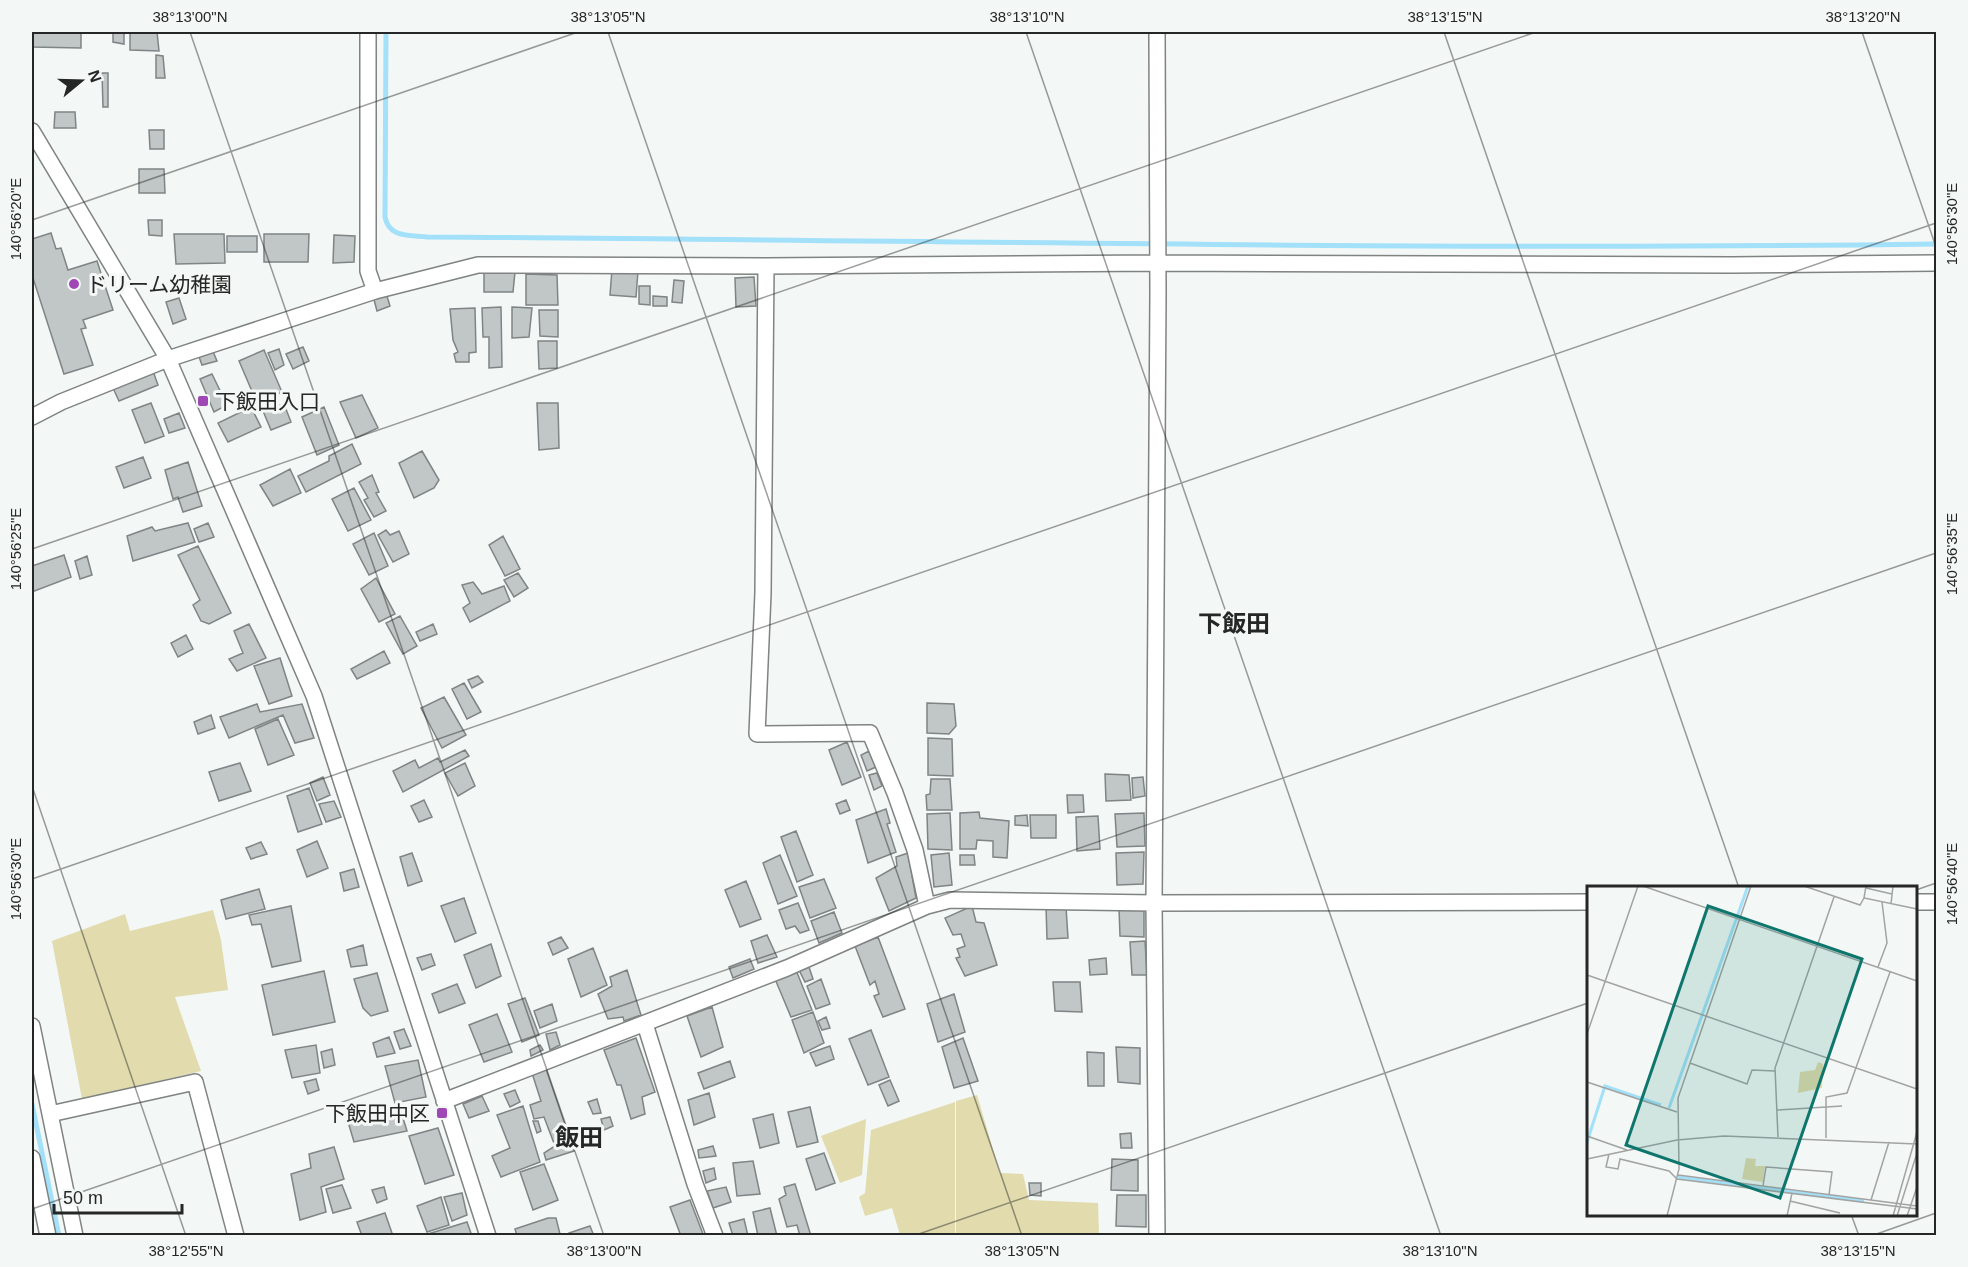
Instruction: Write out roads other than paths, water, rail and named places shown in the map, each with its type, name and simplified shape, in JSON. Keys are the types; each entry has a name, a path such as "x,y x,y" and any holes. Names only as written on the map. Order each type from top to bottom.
{"street":[{"path":"368,32 368,271 375,291"},
{"path":"1157,32 1154,903 1157,1236"},
{"path":"32,131 168,359 314,696 488,1236"},
{"path":"32,417 61,402 168,359 375,291 478,265 766,266 1158,260 1732,266 1936,263"},
{"path":"766,266 763,593 757,734 870,733 915,850 927,906"},
{"path":"444,1101 787,968 927,906 950,900 1154,903 1587,902"},
{"path":"1917,902 1936,902"},
{"path":"645,1024 695,1184 715,1236"},
{"path":"32,1026 75,1236"},
{"path":"50,1114 195,1082 236,1236"},
{"path":"32,1158 48,1236"}],"waterway":[{"path":"386,32 385,217 391,229 407,235 1370,246 1936,244"},
{"path":"32,1104 59,1236"}],"place":[{"name":"ドリーム幼稚園","path":"74,284"},
{"name":"下飯田入口","path":"203,401"},
{"name":"下飯田中区","path":"442,1113"}],"district":[{"name":"下飯田","path":"1234,623"},
{"name":"飯田","path":"579,1137"}]}
